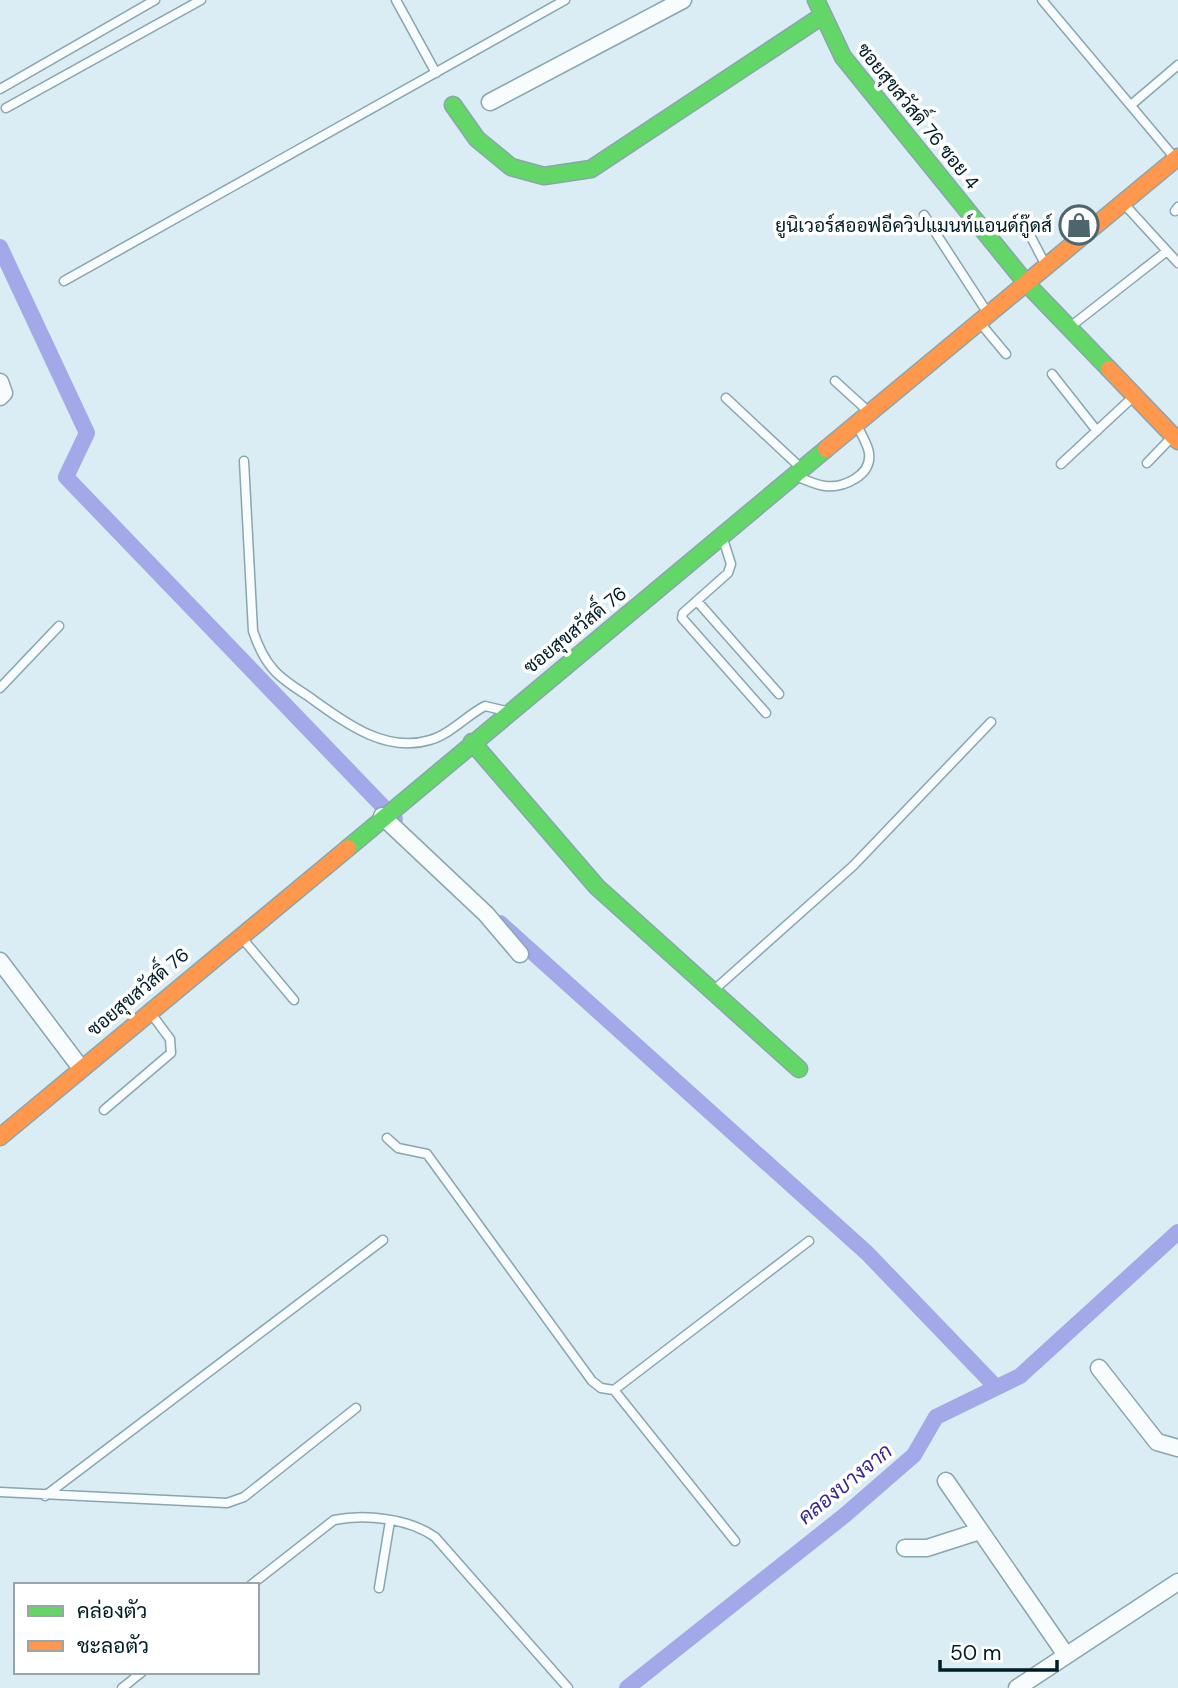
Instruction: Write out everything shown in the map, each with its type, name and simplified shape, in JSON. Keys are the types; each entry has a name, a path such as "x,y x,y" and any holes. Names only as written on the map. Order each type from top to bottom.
{"street":[{"path":"490,102 683,0"},
{"path":"453,105 465,127 511,167 537,176 561,176 591,169 819,8"},
{"name":"ซอยสุขสวัสดิ์ 76 ซอย 4","path":"819,8 842,57 1027,283 1172,432"},
{"name":"ซอยสุขสวัสดิ์ 76","path":"0,1137 80,1067 1177,158"},
{"path":"0,383 4,393 0,397"},
{"path":"472,742 597,887 799,1069"},
{"path":"384,815 486,914 520,954"},
{"path":"0,961 80,1067"},
{"path":"1099,1368 1157,1442 1178,1447"},
{"path":"946,1481 1066,1655"},
{"path":"905,1548 927,1548 980,1531"},
{"path":"1017,1688 1178,1582"}],"lane":[{"path":"0,89 155,0"},
{"path":"6,108 201,0"},
{"path":"396,0 436,73"},
{"path":"64,281 565,0"},
{"path":"1042,0 1177,158"},
{"path":"1131,105 1178,65"},
{"path":"1123,203 1178,263"},
{"path":"923,215 1006,354"},
{"path":"1030,235 1046,266"},
{"path":"1069,328 1167,251"},
{"path":"1052,374 1097,430"},
{"path":"835,380 870,413"},
{"path":"1061,464 1135,396"},
{"path":"726,398 798,473 822,486 837,486 857,478 869,462 869,451 856,425"},
{"path":"1147,463 1172,432"},
{"path":"244,461 253,631 260,651 275,672 346,724 368,736 395,741 412,743 433,740 485,706 509,712"},
{"path":"722,536 731,564 728,573 682,613 685,625 766,713"},
{"path":"696,601 779,694"},
{"path":"0,688 59,626"},
{"path":"713,992 853,866 991,722"},
{"path":"240,935 294,1000"},
{"path":"104,1110 171,1053 170,1039 149,1010"},
{"path":"387,1138 398,1148 427,1154 592,1381 601,1388 614,1390 735,1541"},
{"path":"45,1496 383,1240"},
{"path":"614,1390 809,1241"},
{"path":"0,1492 227,1503 244,1497 356,1408"},
{"path":"254,1583 334,1520 351,1517 417,1527 435,1537 568,1688"},
{"path":"379,1588 390,1521"},
{"path":"122,1688 140,1674"}],"waterway":[{"path":"0,247 87,433 66,477 395,819"},
{"path":"500,923 867,1253 996,1387"},
{"name":"คลองบางจาก","path":"627,1688 845,1515 914,1455 936,1417 1020,1376 1178,1232"}],"traffic: fast":[{"path":"816,0 843,57 1026,283 1109,369"},
{"path":"453,105 477,139 511,167 544,176 591,169 822,16"},
{"path":"348,848 826,449"},
{"path":"472,742 597,887 799,1069"}],"traffic: slow":[{"path":"826,449 1178,157"},
{"path":"1109,369 1178,441"},
{"path":"0,1137 348,848"}],"place":[{"name":"ยูนิเวอร์สออฟอีควิปแมนท์แอนด์กู๊ดส์","path":"1079,225"}]}
